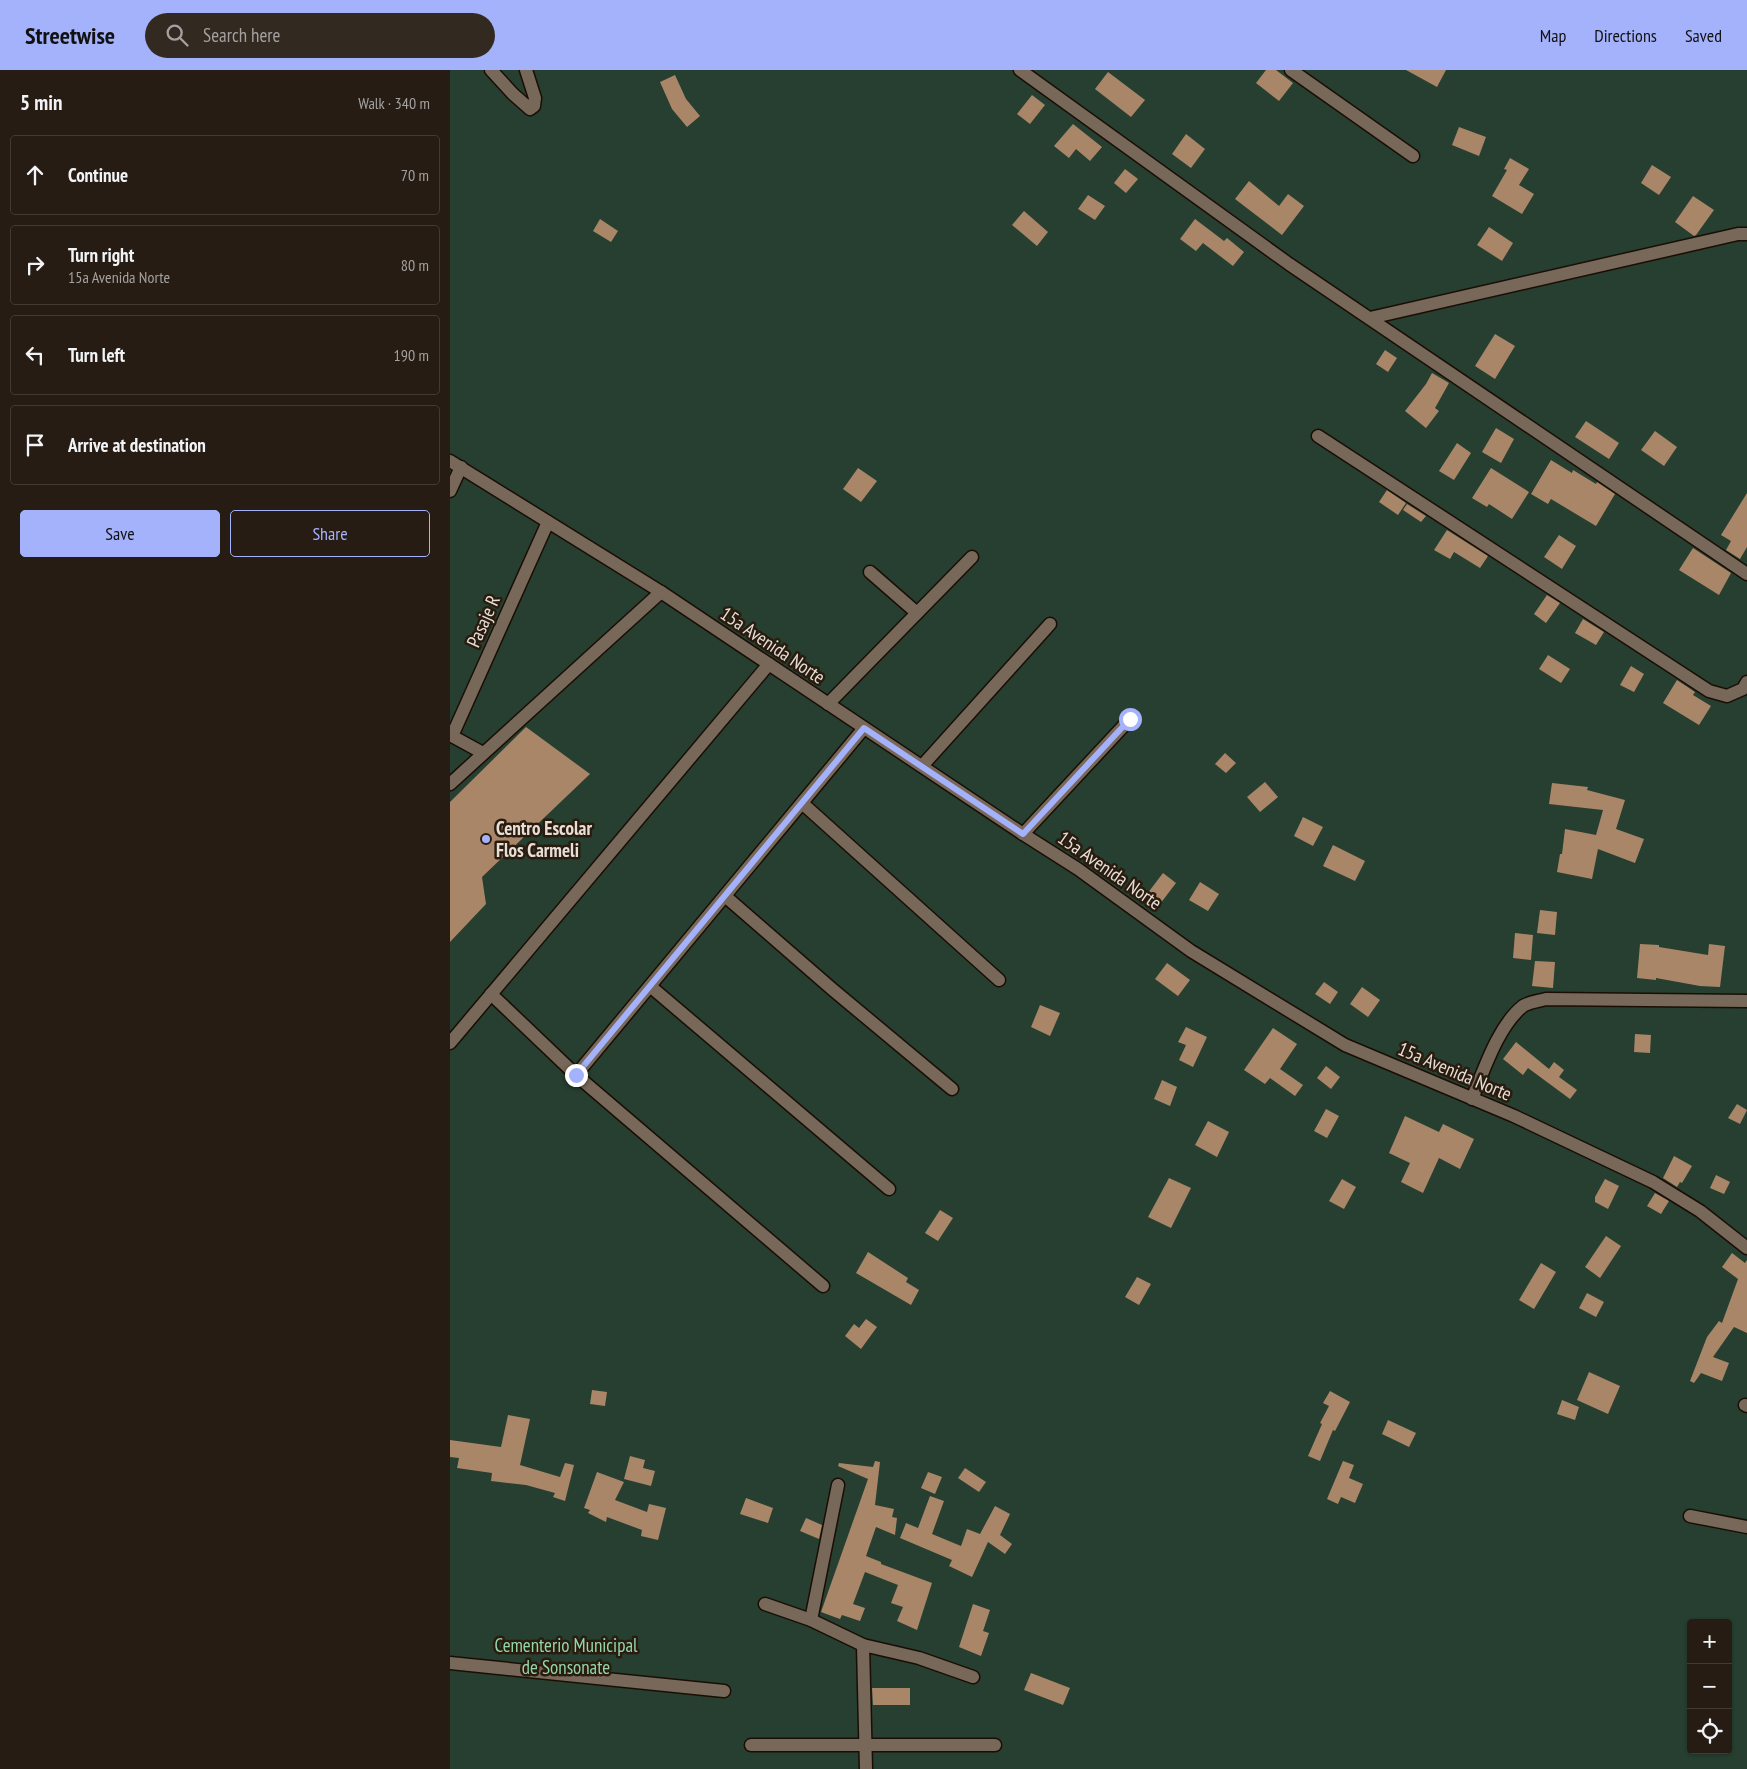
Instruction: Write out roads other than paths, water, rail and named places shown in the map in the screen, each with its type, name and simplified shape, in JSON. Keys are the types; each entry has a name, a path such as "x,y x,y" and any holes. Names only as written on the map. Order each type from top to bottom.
{"street":[{"path":"491,70 530,109 534,106 535,98 526,70"},
{"path":"1020,70 1289,264 1747,574"},
{"path":"1299,72 1413,156"},
{"path":"1370,318 1738,234 1747,234"},
{"path":"1318,436 1709,691 1727,696 1743,689 1747,682"},
{"path":"450,490 455,464"},
{"name":"15a Avenida Norte","path":"455,464 661,592 1023,834 1078,868 1191,951 1345,1046 1514,1116 1653,1182 1700,1210 1747,1248"},
{"name":"Pasaje R","path":"451,736 548,522"},
{"path":"828,704 972,557"},
{"path":"870,572 917,613"},
{"path":"450,784 661,592"},
{"path":"922,766 1050,624"},
{"path":"450,1042 769,664"},
{"path":"1023,834 1130,719"},
{"path":"576,1075 864,728"},
{"path":"451,736 483,753"},
{"path":"802,803 999,980"},
{"path":"725,896 832,989 952,1089"},
{"path":"650,986 889,1190"},
{"path":"491,994 576,1075 823,1286"},
{"path":"1472,1099 1508,1021 1524,1005 1546,999 1747,1001"},
{"path":"811,1620 838,1485"},
{"path":"1690,1516 1747,1527"},
{"path":"765,1604 811,1620 863,1645 919,1658 973,1677"},
{"path":"863,1645 866,1769"},
{"path":"450,1663 724,1691"},
{"path":"751,1745 995,1745"}],"place":[{"name":"Centro Escolar Flos Carmeli","path":"486,839"}],"park label":[{"name":"Cementerio Municipal de Sonsonate","path":"566,1656"}]}
